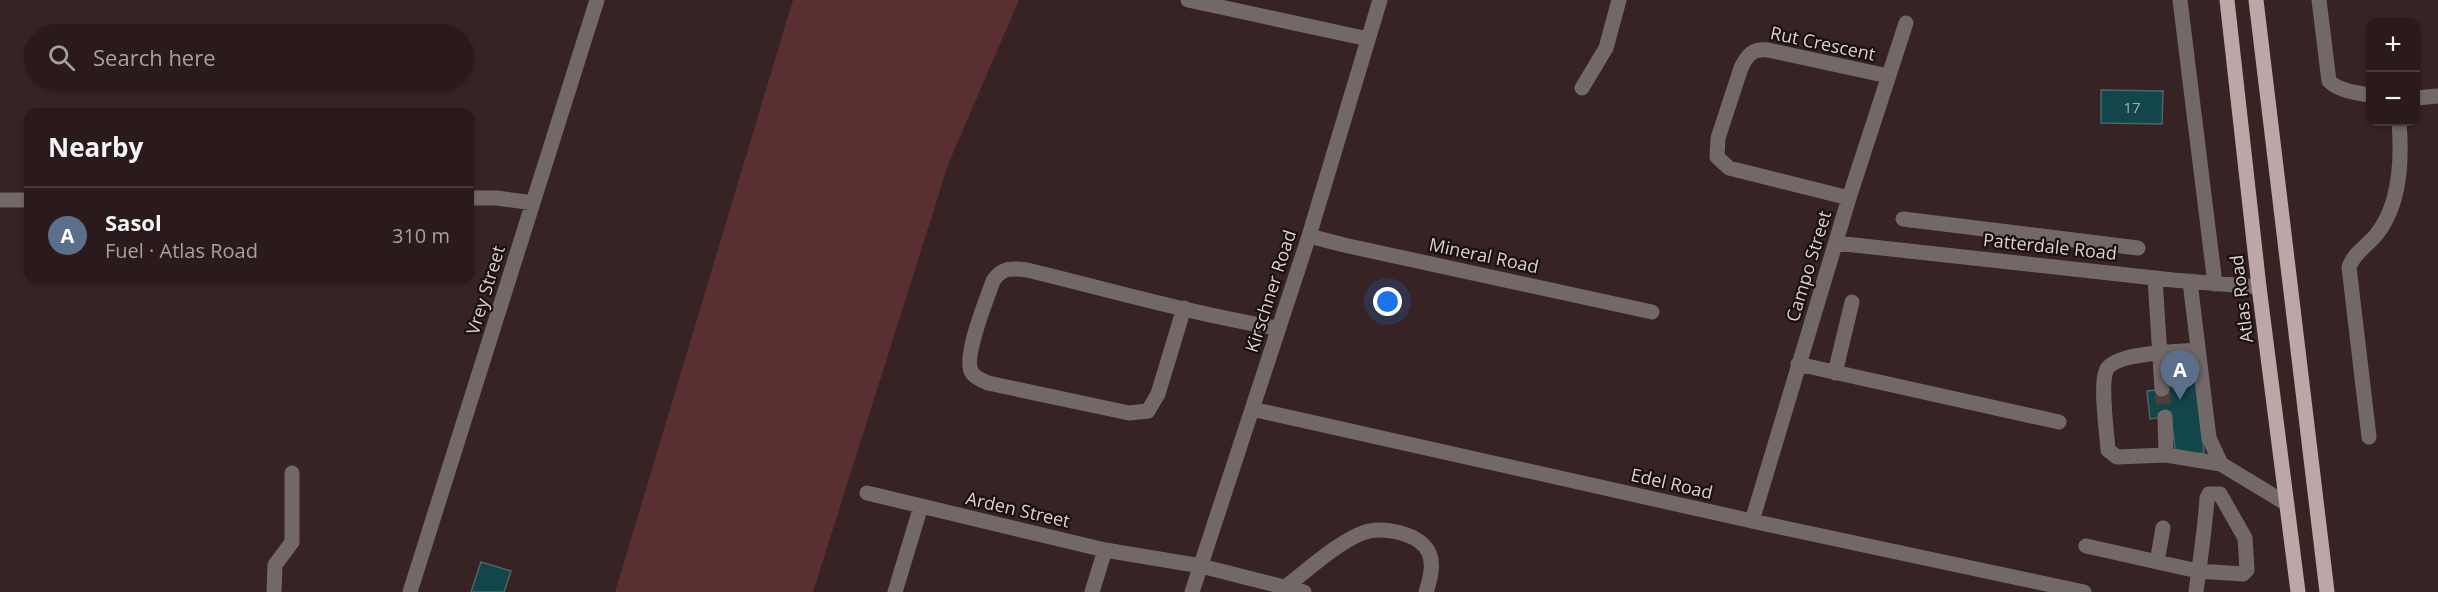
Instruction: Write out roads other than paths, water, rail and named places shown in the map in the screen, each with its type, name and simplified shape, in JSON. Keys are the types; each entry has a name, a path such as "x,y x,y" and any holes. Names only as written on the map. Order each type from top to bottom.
{"main road":[{"name":"Atlas Road","path":"2227,0 2259,287 2298,592"},
{"path":"2256,0 2327,592"}],"street":[{"name":"Vrey Street","path":"410,592 597,0"},
{"path":"1188,0 1368,39"},
{"name":"Kirschner Road","path":"1192,592 1309,236 1380,0"},
{"path":"1582,88 1606,48 1619,0"},
{"path":"2180,0 2215,284"},
{"path":"2319,0 2329,81 2343,89 2366,94"},
{"name":"Campo Street","path":"1752,521 1849,198 1906,23"},
{"name":"Rut Crescent","path":"1849,198 1729,168 1717,157 1718,138 1741,68 1753,51 1768,50 1888,76"},
{"path":"2420,98 2438,96"},
{"path":"2369,437 2349,267 2355,255 2375,236 2389,212 2402,156 2400,126"},
{"path":"474,198 497,198 533,203"},
{"path":"0,200 24,200"},
{"path":"1903,219 2138,248"},
{"name":"Mineral Road","path":"1309,236 1652,312"},
{"name":"Patterdale Road","path":"1836,243 2190,282 2259,287"},
{"path":"2105,272 2108,243"},
{"path":"1184,308 1158,394 1148,411 1129,413 988,383 972,374 971,347 993,281 998,273 1004,270 1027,270 1238,321 1277,328"},
{"path":"2155,278 2162,389"},
{"path":"2190,282 2209,438 2221,464"},
{"path":"1835,372 1852,302"},
{"path":"2197,350 2116,360 2108,366 2104,373 2108,450 2117,457 2166,455 2221,464 2286,504"},
{"path":"1798,364 2059,422"},
{"name":"Edel Road","path":"1252,409 1752,521 2084,592"},
{"path":"2165,417 2166,455"},
{"path":"274,592 275,565 292,542 292,473"},
{"name":"Arden Street","path":"867,493 1105,550 1201,566 1304,592"},
{"path":"2086,546 2198,571 2243,574 2247,570 2245,538 2220,494 2209,494 2207,498 2205,532 2198,571 2196,592"},
{"path":"895,592 921,506"},
{"path":"2157,562 2163,528"},
{"path":"1284,588 1361,533 1377,530 1397,533 1416,540 1428,551 1431,577 1426,592"},
{"path":"1092,592 1105,550"}],"tunnel":[{"path":"2162,389 2165,417"}],"place":[{"name":"Sasol","path":"2180,400"}]}
